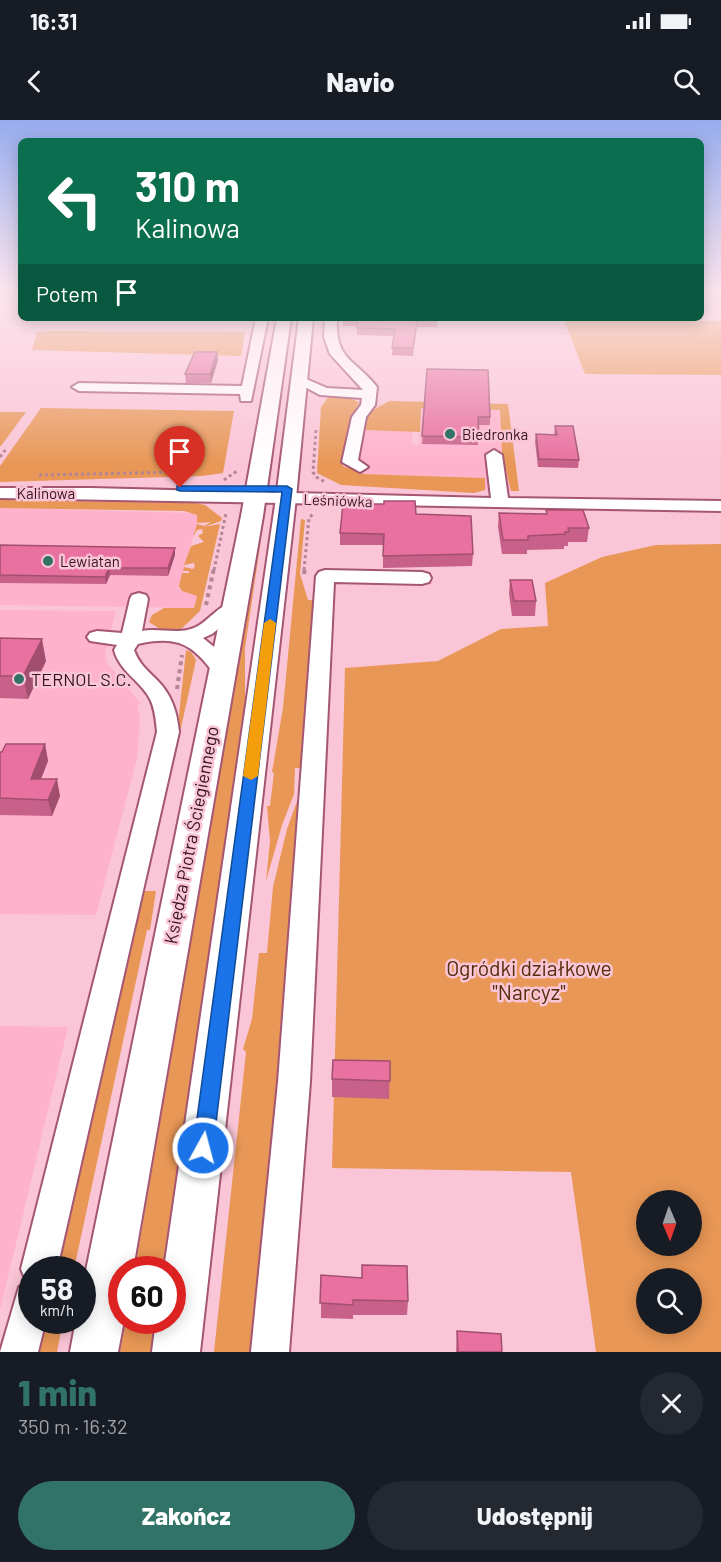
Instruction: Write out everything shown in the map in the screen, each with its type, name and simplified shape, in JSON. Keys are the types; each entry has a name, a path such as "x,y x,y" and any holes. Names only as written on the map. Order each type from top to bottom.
{"main road":[{"name":"Księdza Piotra Ściegiennego","path":"94,1352 235,607 280,349"},
{"path":"176,1352 287,494 302,349"}],"street":[{"path":"79,387 247,394 256,349"},
{"path":"334,349 346,366 365,380 370,387 368,405 359,417 350,462 360,466"},
{"path":"299,380 329,393 371,394"},
{"path":"296,411 310,399 329,393"},
{"path":"494,455 496,502"},
{"name":"Kalinowa","path":"0,493 256,493"},
{"name":"Leśniówka","path":"256,493 496,502 721,506"},
{"path":"270,1352 294,1082 325,576 422,578"},
{"path":"42,1256 168,732 166,712 158,694 131,668 124,650 130,640 139,600"},
{"path":"97,637 130,640 147,636 189,637 205,630 235,607"},
{"path":"189,637 212,655 222,672"},
{"path":"19,1352 24,1334"}],"path":[{"path":"155,472 183,472 189,446"},
{"path":"0,457 6,449"},
{"path":"166,712 175,705 182,652 189,637 191,624 204,614 226,516 226,512 216,505 217,482 236,472 238,460"}],"shaded area":[{"path":"421,408 500,410 502,452 507,459 511,491 485,490 484,478 361,474 356,469 342,464 349,430 413,431 412,444 419,445"},
{"path":"0,508 193,513 199,517 179,586 187,593 197,596 194,608 0,605"},
{"path":"0,610 116,611 105,654 108,664 141,704 137,705 140,719 137,758 96,915 0,914"},
{"path":"0,1026 68,1027 0,1310"}],"green space":[{"path":"32,349 242,349 241,356"},
{"path":"575,349 721,349 721,375 585,374"},
{"path":"329,396 341,396 359,403 351,418 342,464 344,467 362,469 362,474 485,478 485,490 474,493 341,485 317,473 321,407"},
{"path":"389,401 508,404 519,491 511,491 502,452 500,410 421,408 420,432 365,430 368,413"},
{"path":"41,408 234,411 223,473 202,476 0,482 0,466"},
{"path":"0,412 26,412 1,446 0,446"},
{"path":"0,500 205,505 222,518 221,521 204,527 220,524 200,611 180,630 160,629 149,622 152,615 164,608 194,608 197,596 182,591 179,586 182,573 189,573 189,571 183,571 184,567 193,569 195,566 194,563 184,565 191,546 204,542 198,536 203,533 202,529 197,530 193,537 197,524 204,526 211,522 197,523 197,515 184,511 0,508"},
{"path":"262,519 264,519 245,648 245,707 166,1256 137,1256"},
{"path":"301,519 305,520 300,574 308,600 315,600 302,768 295,768 294,794 282,825 266,881 270,841 267,806 270,806 274,773 272,772 283,708"},
{"name":"Ogródki działkowe \"Narcyz\"","path":"721,544 721,1352 596,1352 571,1172 332,1168 345,668 438,661 501,629 548,626 545,583 602,557 656,545"},
{"path":"186,650 191,652 196,660 147,881 144,881 177,734"},
{"path":"300,793 277,1116 252,1352 214,1352 246,1052 243,1049 252,1019 259,953 267,953 273,887 287,829"},
{"path":"142,891 156,891 150,930 147,930 77,1256 59,1256"},
{"path":"41,1334 60,1334 57,1352 37,1352"},
{"path":"123,1334 155,1334 152,1352 120,1352"}],"building":[{"path":"195,352 217,352 210,374 185,374"},
{"path":"427,369 488,370 490,417 478,417 479,437 422,436"},
{"path":"555,426 573,426 579,460 539,459 536,434 557,435"},
{"path":"384,501 415,501 416,514 471,516 473,554 383,556 384,534 340,533 343,504 384,504"},
{"path":"546,510 583,510 589,528 568,528 569,532 565,534 528,536 528,540 503,540 499,513 547,514"},
{"path":"0,545 175,548 168,568 109,568 105,577 0,575"},
{"path":"510,580 532,580 536,601 514,601"},
{"path":"0,638 42,639 23,676 0,676"},
{"path":"6,744 45,744 31,779 57,779 48,800 0,798 0,752"},
{"path":"333,1060 390,1061 390,1081 332,1079"},
{"path":"362,1265 407,1266 408,1301 353,1300 353,1305 320,1303 321,1275 362,1278"},
{"path":"457,1331 501,1334 502,1352 458,1352"}],"slow traffic":[{"path":"251,776 270,623"}],"place":[{"name":"Biedronka","path":"450,434"},
{"name":"Lewiatan","path":"48,561"},
{"name":"TERNOL S.C.","path":"19,679"}],"route":[{"path":"180,488 287,489 203,1148"}]}
